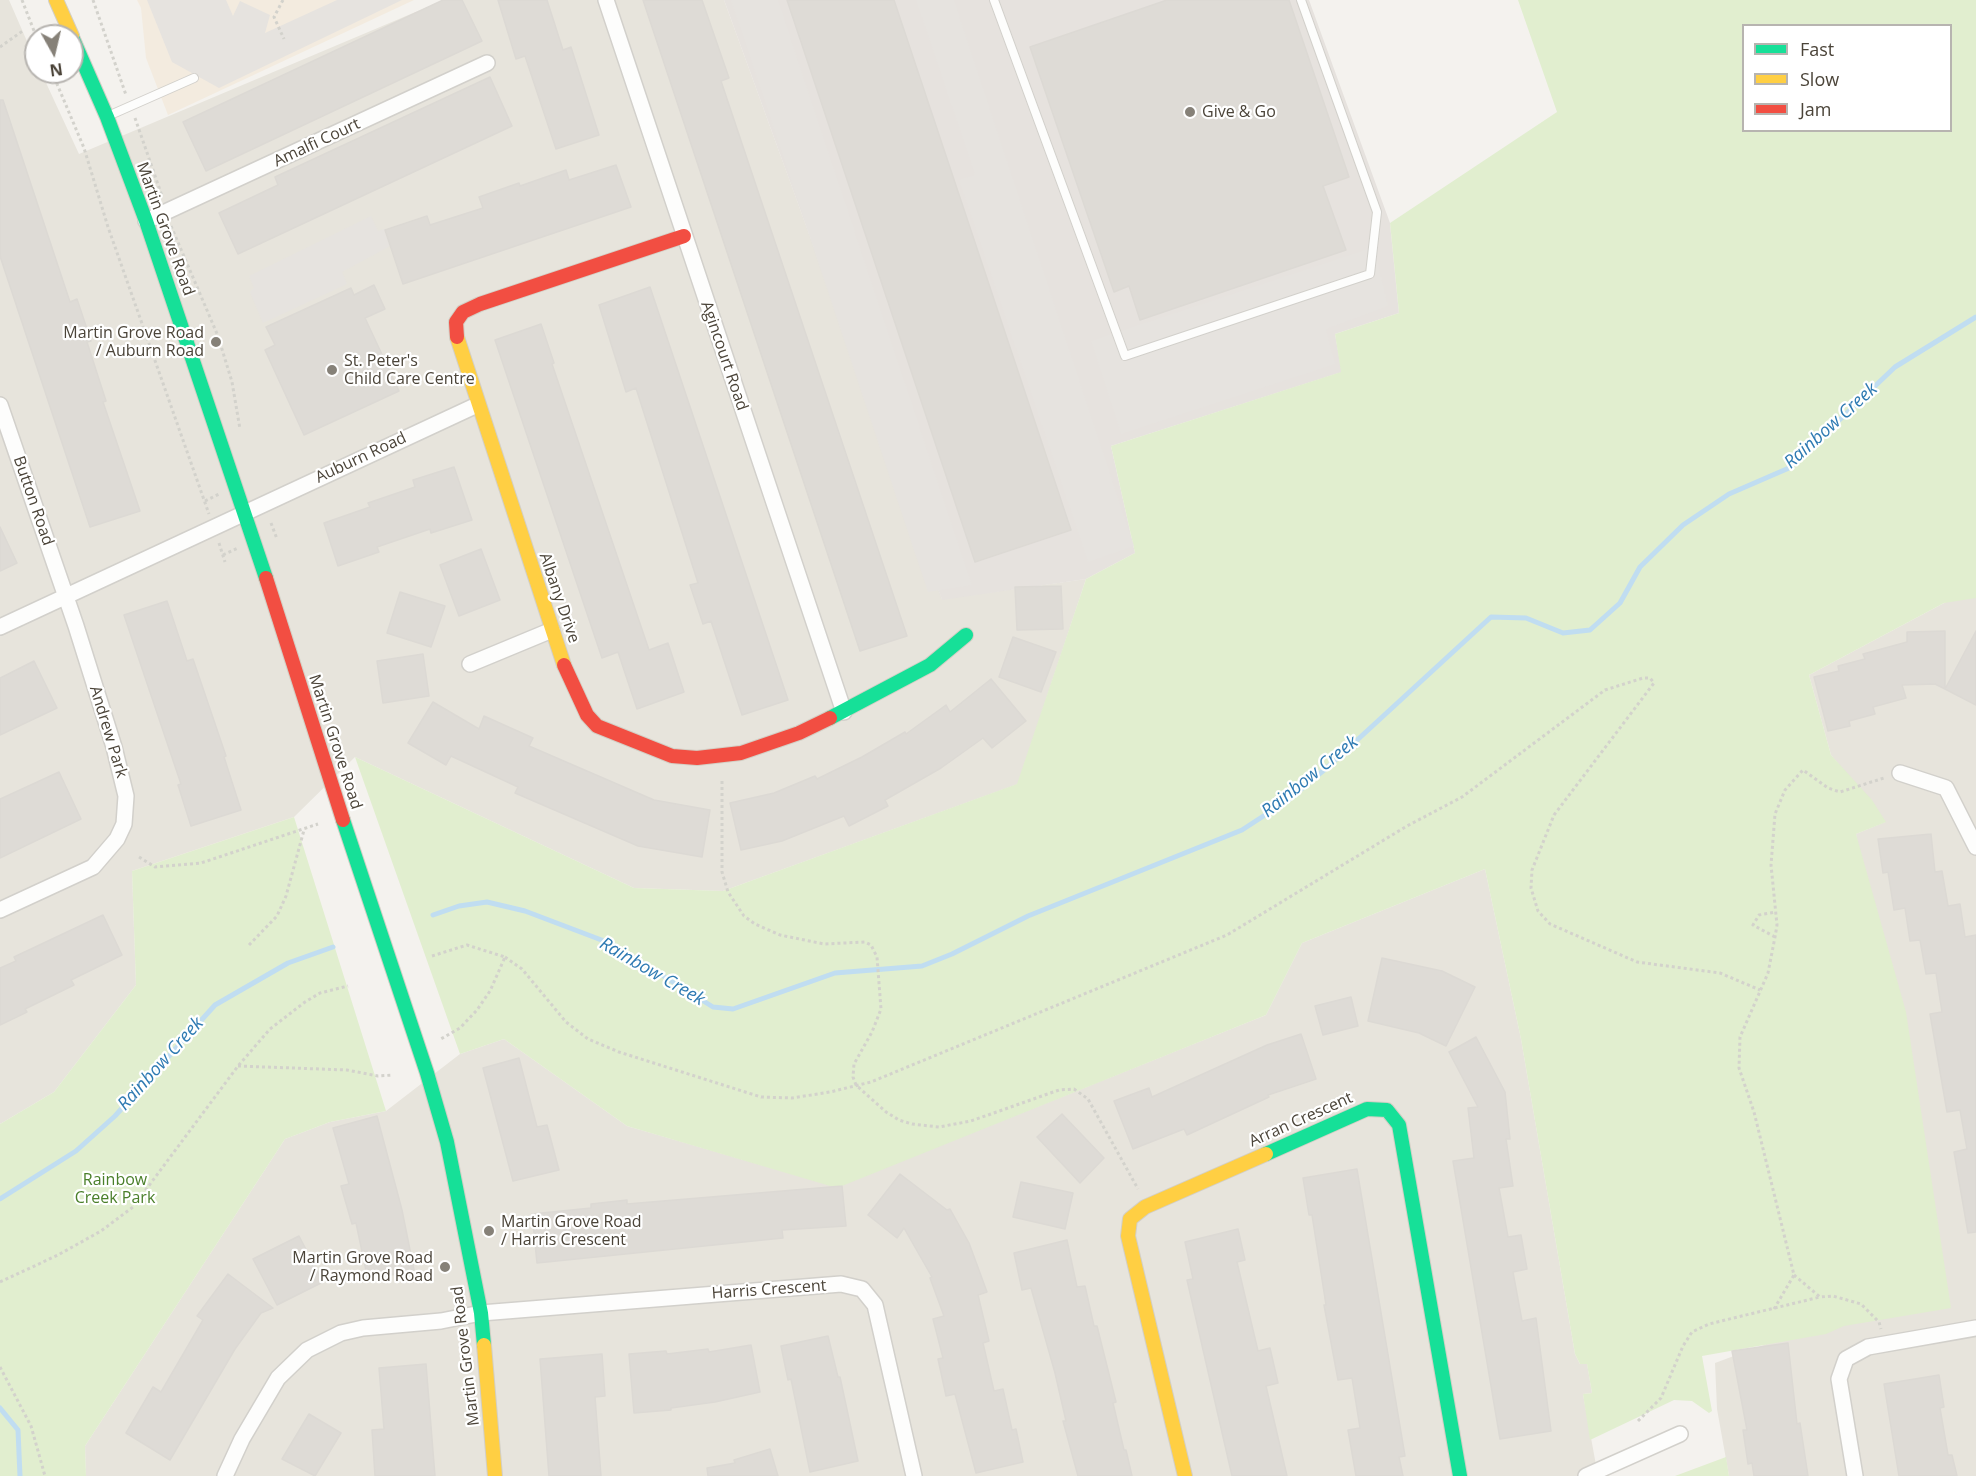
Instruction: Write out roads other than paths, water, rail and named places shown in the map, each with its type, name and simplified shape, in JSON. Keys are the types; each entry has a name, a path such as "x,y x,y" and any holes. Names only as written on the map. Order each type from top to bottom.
{"street":[{"name":"Martin Grove Road","path":"56,0 67,24"},
{"name":"Agincourt Road","path":"606,0 844,712"},
{"name":"Amalfi Court","path":"146,221 487,63"},
{"name":"Martin Grove Road","path":"84,64 107,117 146,221 245,512 447,1142 481,1313 495,1476"},
{"name":"Albany Drive","path":"684,236 480,304 463,312 456,322 454,332 477,405 552,630 574,692 587,715 597,726 614,735 672,756 697,759 741,753 799,734 844,712 930,665 966,635"},
{"name":"Button Road","path":"0,405 66,597"},
{"name":"Auburn Road","path":"245,512 477,405"},
{"path":"0,627 245,512"},
{"name":"Andrew Park","path":"0,910 93,867 117,839 124,824 124,782 66,597"},
{"path":"470,664 552,630"},
{"path":"1900,773 1946,788 1976,847"},
{"name":"Arran Crescent","path":"1185,1476 1128,1236 1130,1219 1145,1207 1367,1109 1387,1110 1399,1125 1460,1476"},
{"name":"Harris Crescent","path":"225,1476 242,1438 278,1378 307,1350 321,1341 363,1328 441,1321 481,1313 841,1284 862,1290 875,1305 914,1476"},
{"path":"1855,1476 1839,1379 1846,1359 1868,1347 1976,1328"},
{"path":"1586,1476 1680,1434"}],"lane":[{"path":"994,0 1125,356 1370,274 1377,212 1301,0"},
{"path":"107,117 194,78"}],"waterway":[{"name":"Rainbow Creek","path":"433,915 459,906 487,902 525,911 612,944 713,1007 733,1009 835,973 922,966 952,954 1028,916 1242,830 1288,800 1330,765 1491,617 1526,618 1563,633 1590,630 1620,603 1640,567 1683,525 1729,494 1789,468 1895,367 1976,317"},
{"name":"Rainbow Creek","path":"0,1199 76,1151 115,1116 215,1005 288,963 333,947"},
{"path":"0,1408 18,1430 20,1476"}],"place":[{"name":"Give & Go","path":"1190,112"},
{"name":"Martin Grove Road / Auburn Road","path":"216,342"},
{"name":"St. Peter's Child Care Centre","path":"332,370"},
{"name":"Martin Grove Road / Harris Crescent","path":"489,1231"},
{"name":"Martin Grove Road / Raymond Road","path":"445,1267"}],"park label":[{"name":"Rainbow Creek Park","path":"115,1189"}]}
